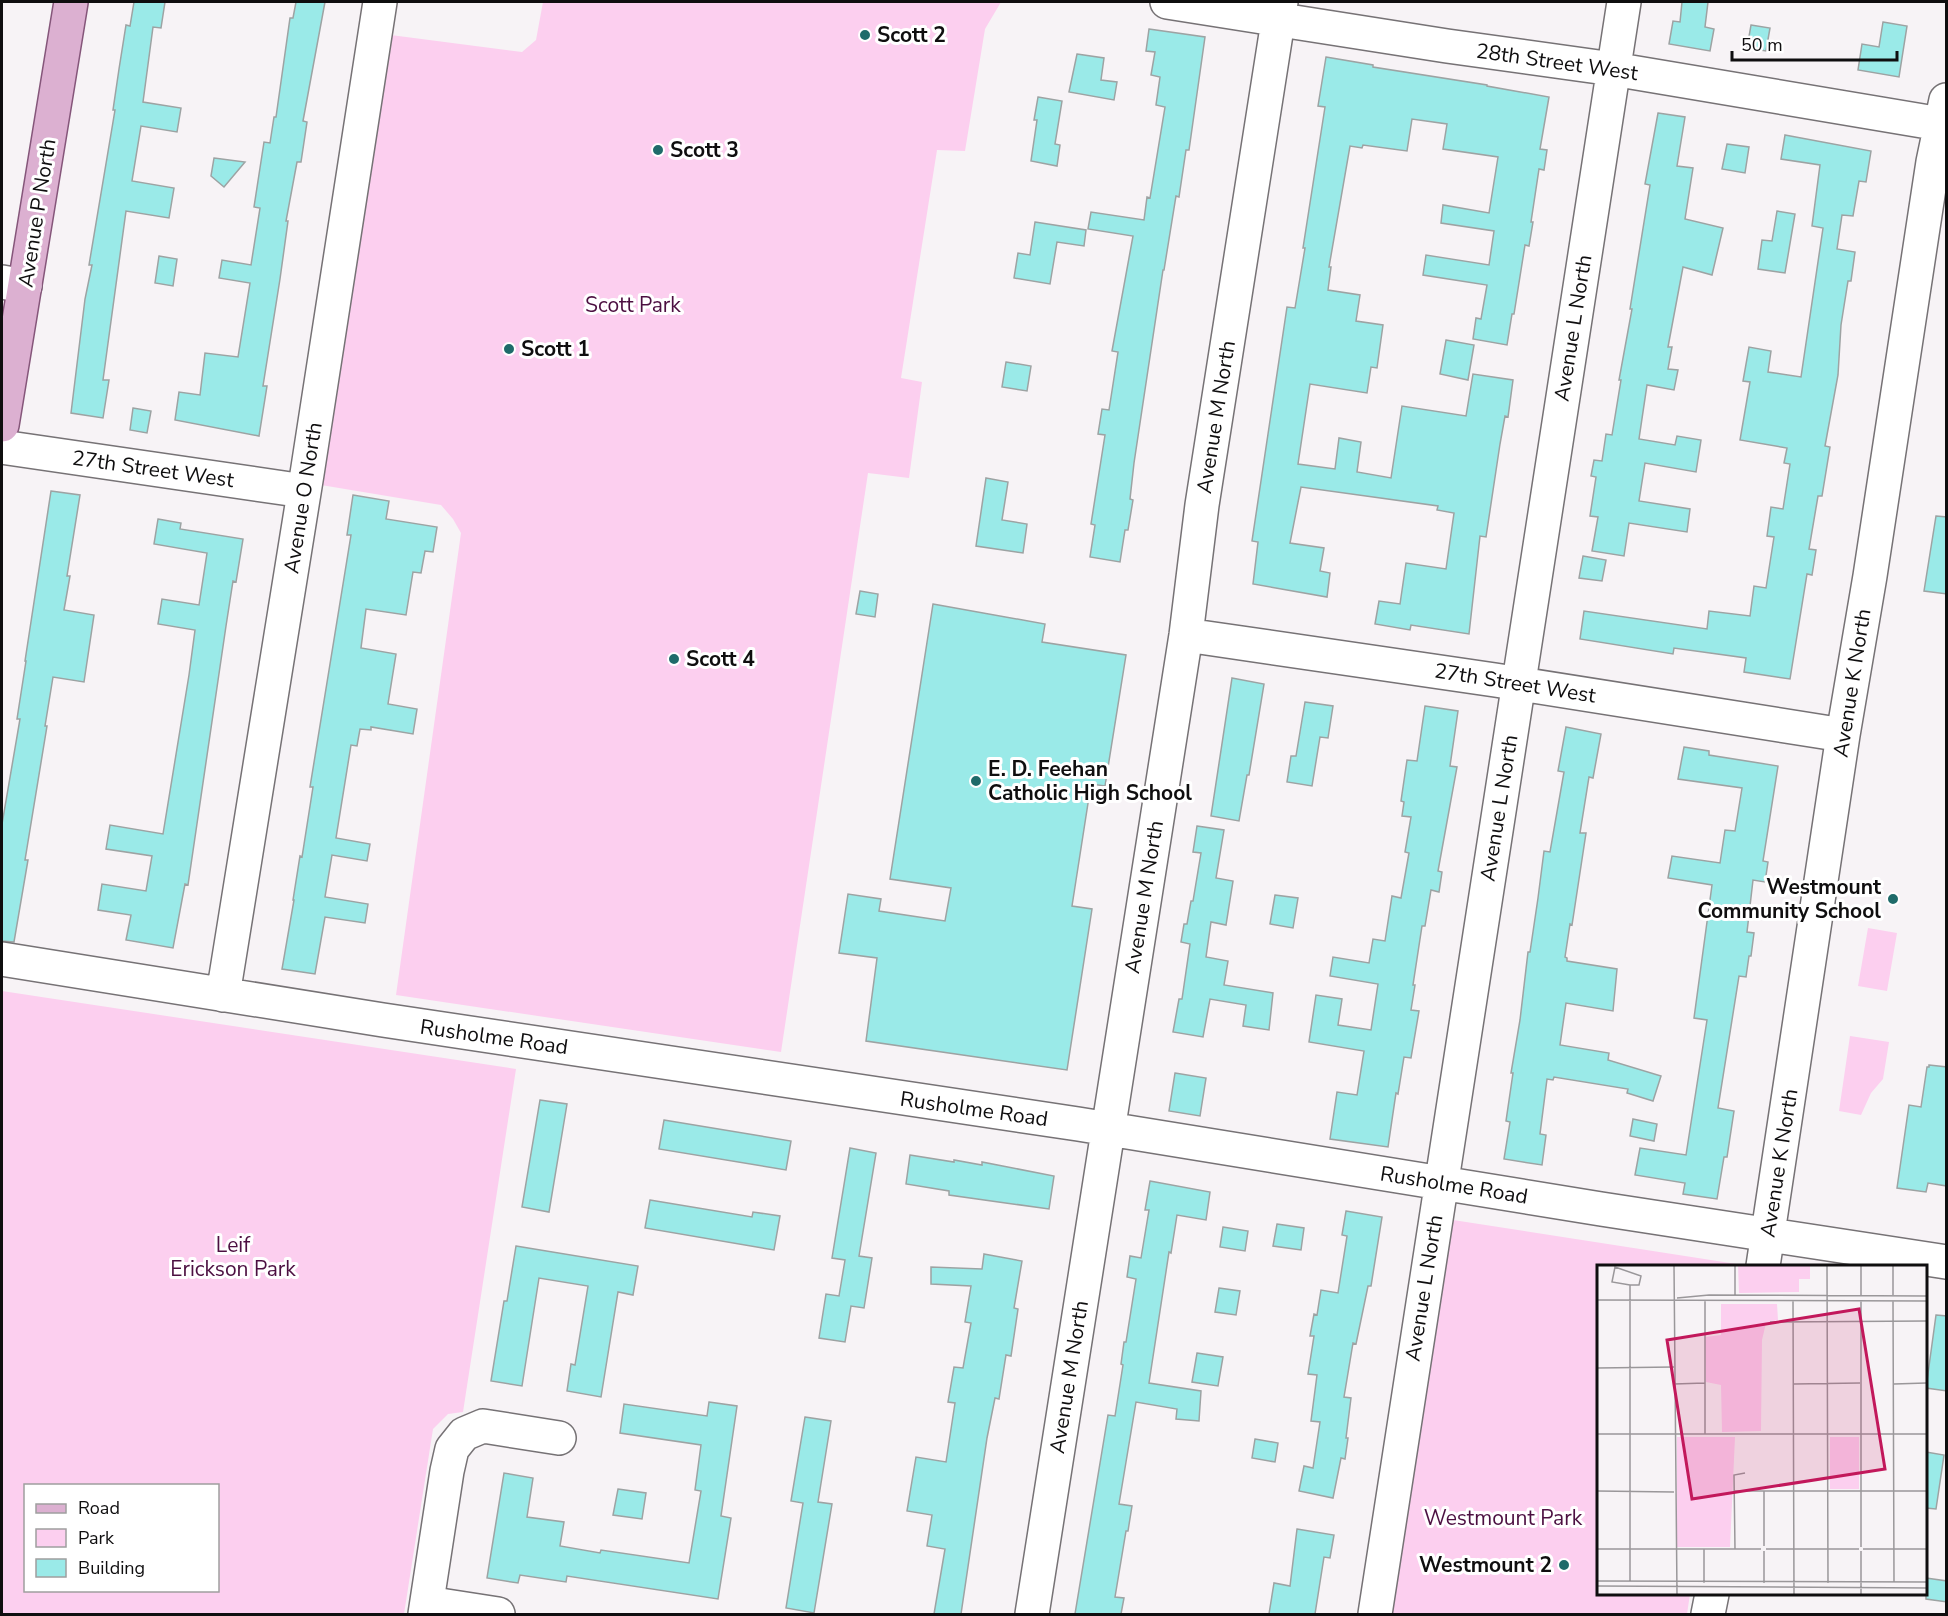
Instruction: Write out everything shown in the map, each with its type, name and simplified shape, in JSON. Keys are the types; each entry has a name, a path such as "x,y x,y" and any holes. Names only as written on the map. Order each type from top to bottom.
{"main road":[{"name":"Avenue P North","path":"2,425 13,284 71,2"}],"street":[{"name":"Avenue O North","path":"223,995 380,2"},
{"name":"28th Street West","path":"1167,2 1280,10 1447,46 1945,116"},
{"name":"Avenue L North","path":"1375,1614 1624,2"},
{"name":"Avenue M North","path":"1032,1614 1186,635 1202,505 1280,10"},
{"name":"Avenue K North","path":"1763,1265 1931,173 1945,116"},
{"name":"27th Street West","path":"2,447 304,491"},
{"name":"27th Street West","path":"1186,635 1843,735"},
{"name":"Rusholme Road","path":"2,958 223,995 811,1086 1107,1129 1947,1262"},
{"path":"498,1614 426,1609 452,1449 464,1434 483,1426 559,1438"},
{"path":"1708,1614 1712,1595"}],"green space":[{"name":"Scott Park","path":"543,2 1001,2 985,29 965,151 937,150 901,378 922,382 909,478 868,473 781,1052 396,995 461,533 441,505 315,484 383,34 522,52 536,40"},
{"path":"1868,928 1897,933 1887,991 1858,986"},
{"name":"Leif Erickson Park","path":"2,991 516,1069 463,1412 448,1414 433,1429 404,1614 2,1614"},
{"path":"1850,1036 1889,1042 1883,1079 1871,1093 1861,1115 1839,1111"},
{"name":"Westmount Park","path":"1453,1220 1743,1265 1597,1265 1597,1595 1690,1595 1687,1614 1392,1614"}],"building":[{"path":"134,2 165,2 161,28 153,27 143,102 181,108 177,132 141,126 132,181 174,188 169,218 126,211 103,380 109,380 103,418 71,413 85,299 92,265 89,265 115,110 113,110 119,69 126,25 130,26"},
{"path":"296,2 325,2 303,121 307,122 301,162 297,162 286,221 288,221 280,279 263,386 267,386 259,436 175,420 179,392 200,395 205,353 238,357 250,283 219,278 222,260 251,265 260,208 254,207 264,142 270,143 274,117 276,117 290,18 293,18"},
{"path":"1682,2 1708,2 1705,27 1714,29 1710,51 1669,44 1673,21 1680,22"},
{"path":"1883,22 1907,26 1899,77 1858,70 1862,44 1879,47"},
{"path":"1751,25 1770,28 1766,51 1747,48"},
{"path":"1149,29 1205,37 1189,150 1186,150 1179,197 1176,196 1163,270 1134,463 1130,499 1133,500 1120,562 1090,557 1095,525 1091,524 1105,435 1098,434 1102,409 1109,410 1118,352 1112,351 1133,236 1088,229 1091,212 1144,220 1147,197 1150,198 1165,107 1156,105 1160,77 1151,75 1155,52 1146,51"},
{"path":"1077,54 1104,58 1101,80 1117,82 1114,100 1069,92"},
{"path":"1326,57 1549,97 1540,149 1547,150 1544,170 1539,169 1529,246 1525,245 1507,345 1473,339 1476,318 1481,319 1487,285 1423,275 1426,255 1489,265 1494,231 1441,223 1443,205 1489,213 1498,157 1443,149 1447,124 1412,119 1407,151 1363,145 1362,148 1350,146 1329,267 1331,267 1328,290 1360,295 1356,321 1383,325 1377,368 1371,367 1367,393 1310,384 1298,464 1335,469 1339,438 1361,442 1357,472 1391,478 1402,406 1466,416 1473,374 1513,380 1508,417 1505,416 1500,444 1486,537 1480,536 1469,634 1411,625 1410,630 1375,624 1379,601 1400,604 1406,563 1446,569 1454,513 1437,510 1438,506 1301,487 1290,543 1324,548 1320,571 1330,573 1327,597 1253,584 1258,542 1252,541 1287,307 1295,308 1305,248 1303,248 1325,107 1318,106"},
{"path":"1038,97 1062,101 1055,144 1060,145 1057,166 1031,161"},
{"path":"1658,113 1685,117 1677,166 1693,168 1685,219 1723,228 1712,275 1683,267 1668,347 1672,347 1668,369 1678,370 1674,390 1647,385 1639,439 1675,445 1677,436 1701,440 1696,472 1645,463 1639,501 1690,509 1687,532 1629,523 1624,556 1592,551 1598,517 1590,516 1596,477 1591,476 1594,460 1602,461 1606,434 1612,435 1650,185 1645,184"},
{"path":"1785,135 1871,151 1866,182 1859,181 1853,216 1842,215 1837,249 1855,252 1841,325 1838,375 1825,446 1830,447 1822,496 1818,496 1809,549 1816,550 1812,575 1807,574 1790,679 1744,672 1746,658 1674,648 1673,654 1580,639 1584,611 1707,629 1709,611 1750,616 1754,586 1766,588 1774,537 1767,536 1771,507 1783,509 1790,464 1784,463 1787,448 1740,440 1750,382 1743,381 1749,347 1771,351 1768,372 1801,377 1823,228 1812,226 1820,165 1781,159"},
{"path":"1727,144 1749,147 1745,173 1722,169"},
{"path":"214,158 245,162 224,187 211,176"},
{"path":"1777,211 1795,214 1785,273 1758,269 1762,240 1772,241"},
{"path":"1035,222 1086,230 1084,246 1057,242 1050,284 1014,278 1018,253 1030,255"},
{"path":"159,256 177,259 173,286 155,283"},
{"path":"1446,340 1474,345 1468,380 1440,374"},
{"path":"1006,362 1031,366 1027,391 1002,387"},
{"path":"133,408 151,411 147,433 130,430"},
{"path":"986,478 1008,482 1002,520 1027,524 1023,553 976,546"},
{"path":"51,491 80,495 64,610 94,615 84,682 53,677 25,860 28,860 14,942 2,941 2,824 20,719 17,719"},
{"path":"353,495 389,501 386,519 437,527 433,552 425,551 421,573 413,572 406,615 366,609 361,648 396,654 388,704 417,709 413,734 371,727 371,730 360,729 357,746 351,745 336,838 370,844 367,861 332,855 325,897 368,904 365,923 325,917 315,974 282,969 300,856 302,857 313,787 310,787 351,535 347,535"},
{"path":"1936,516 1947,517 1947,594 1924,591"},
{"path":"158,519 181,523 180,529 243,539 236,582 233,581 188,885 185,884 173,948 126,940 131,915 98,910 102,884 146,891 152,856 106,849 110,825 163,834 189,675 195,630 158,624 162,599 199,605 207,553 154,544"},
{"path":"1583,556 1606,560 1602,581 1579,578"},
{"path":"860,591 878,594 875,617 856,614"},
{"path":"933,604 1045,624 1042,642 1126,655 1105,786 1091,784 1072,906 1092,909 1067,1070 866,1041 877,958 839,953 848,894 881,899 879,911 945,921 951,888 890,879"},
{"path":"1232,678 1264,684 1239,821 1211,816"},
{"path":"1305,702 1333,706 1328,738 1320,737 1312,786 1287,782 1291,756 1296,756"},
{"path":"1425,706 1458,711 1450,766 1457,767 1438,871 1442,872 1439,892 1431,890 1425,926 1422,926 1411,1010 1419,1011 1411,1058 1404,1057 1388,1147 1330,1139 1337,1092 1357,1095 1364,1051 1309,1042 1316,995 1342,999 1338,1025 1371,1030 1378,984 1330,976 1333,957 1369,963 1373,939 1385,941 1392,896 1401,898 1409,853 1405,852 1411,817 1402,816 1404,802 1401,801 1407,760 1417,761"},
{"path":"1566,727 1601,734 1593,778 1589,777 1580,833 1586,833 1565,957 1567,961 1617,969 1613,1011 1566,1003 1560,1045 1609,1053 1608,1060 1661,1076 1653,1101 1627,1093 1628,1089 1554,1077 1553,1080 1547,1079 1540,1134 1546,1135 1542,1165 1504,1159 1510,1122 1506,1121 1544,851 1550,852 1564,772 1558,771"},
{"path":"1684,747 1709,751 1709,755 1778,766 1763,861 1768,862 1765,882 1753,880 1747,932 1754,933 1751,956 1749,956 1746,977 1739,976 1718,1108 1734,1111 1727,1157 1724,1157 1717,1199 1683,1194 1685,1183 1635,1175 1640,1148 1686,1155 1707,1020 1694,1018 1712,885 1668,878 1672,856 1720,863 1725,830 1735,831 1742,788 1678,779"},
{"path":"1197,826 1224,830 1216,878 1233,881 1226,925 1211,922 1206,957 1228,961 1224,985 1273,993 1269,1030 1243,1026 1246,1005 1210,999 1203,1037 1173,1032 1179,999 1182,999 1190,944 1181,942 1184,924 1187,924 1191,901 1193,901 1201,853 1193,852"},
{"path":"1275,895 1298,898 1293,928 1270,924"},
{"path":"1929,1065 1947,1067 1947,1186 1928,1183 1926,1192 1897,1188 1909,1105 1921,1107"},
{"path":"1175,1073 1206,1078 1200,1116 1169,1111"},
{"path":"540,1100 567,1104 549,1212 522,1207"},
{"path":"1633,1119 1657,1124 1654,1141 1630,1136"},
{"path":"664,1120 791,1141 786,1170 659,1149"},
{"path":"850,1148 876,1153 859,1256 872,1258 864,1308 851,1306 845,1342 819,1338 826,1294 839,1296 845,1260 832,1258"},
{"path":"910,1155 982,1165 982,1162 1054,1176 1049,1209 949,1195 949,1191 906,1184"},
{"path":"1150,1181 1210,1192 1206,1220 1177,1215 1171,1253 1169,1252 1149,1383 1201,1391 1199,1421 1176,1419 1177,1409 1136,1402 1119,1504 1132,1506 1115,1597 1124,1598 1121,1614 1075,1614 1108,1415 1115,1416 1123,1365 1121,1364 1124,1342 1126,1342 1136,1279 1127,1277 1130,1256 1141,1258 1149,1210 1145,1210"},
{"path":"650,1200 752,1217 753,1212 780,1216 774,1250 645,1228"},
{"path":"1346,1211 1382,1217 1371,1286 1368,1286 1356,1344 1353,1343 1344,1397 1351,1398 1346,1438 1348,1438 1345,1459 1341,1458 1333,1498 1299,1491 1304,1466 1313,1468 1320,1422 1311,1421 1317,1375 1308,1374 1314,1336 1310,1336 1314,1314 1317,1315 1321,1290 1338,1293 1347,1236 1342,1235"},
{"path":"1277,1224 1304,1228 1301,1250 1273,1246"},
{"path":"1223,1227 1248,1231 1245,1251 1220,1247"},
{"path":"516,1246 638,1266 633,1295 618,1292 601,1397 567,1391 571,1364 575,1365 588,1286 539,1278 522,1386 491,1381"},
{"path":"984,1254 1022,1261 1014,1308 1018,1309 1011,1356 1006,1355 999,1399 995,1398 987,1438 961,1614 934,1614 945,1549 927,1546 932,1515 907,1511 916,1457 946,1462 955,1403 948,1402 954,1367 963,1368 971,1323 965,1322 971,1286 931,1284 931,1267 982,1269"},
{"path":"1219,1288 1240,1291 1236,1315 1215,1312"},
{"path":"1936,1315 1947,1316 1947,1391 1927,1388"},
{"path":"1197,1353 1223,1357 1218,1386 1192,1382"},
{"path":"709,1402 737,1406 721,1516 731,1518 718,1599 567,1576 566,1582 520,1575 518,1583 487,1578 504,1473 533,1478 527,1517 564,1522 560,1546 689,1563 701,1491 695,1490 701,1445 620,1433 624,1404 707,1416"},
{"path":"805,1417 831,1421 818,1502 832,1504 814,1613 786,1608 803,1503 791,1501"},
{"path":"1255,1439 1278,1443 1275,1462 1252,1458"},
{"path":"1927,1452 1944,1455 1936,1509 1927,1508"},
{"path":"618,1489 646,1493 642,1519 613,1515"},
{"path":"1297,1529 1334,1535 1330,1558 1324,1557 1315,1614 1269,1614 1274,1583 1290,1586"},
{"path":"1927,1578 1947,1581 1947,1602 1926,1599"}],"place":[{"name":"Scott 2","path":"865,35"},
{"name":"Scott 3","path":"658,150"},
{"name":"Scott 1","path":"509,349"},
{"name":"Scott 4","path":"674,659"},
{"name":"E. D. Feehan Catholic High School","path":"976,781"},
{"name":"Westmount Community School","path":"1893,899"},
{"name":"Westmount 2","path":"1564,1565"}]}
